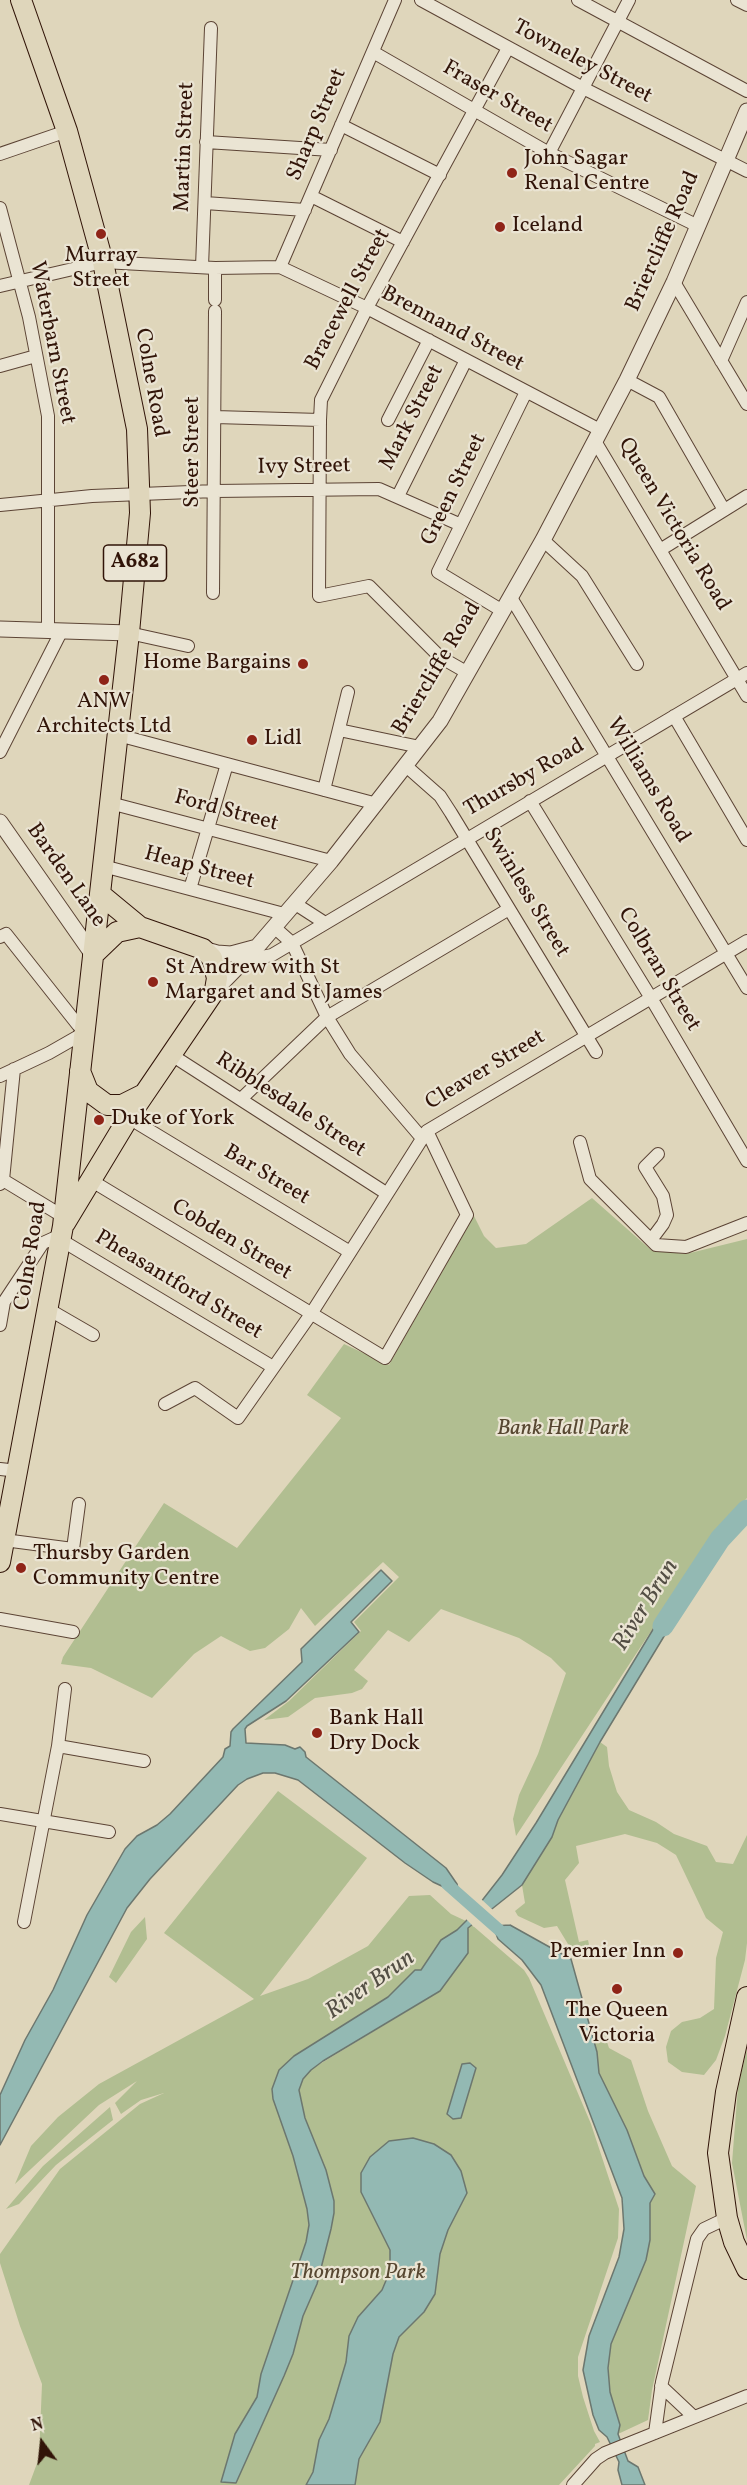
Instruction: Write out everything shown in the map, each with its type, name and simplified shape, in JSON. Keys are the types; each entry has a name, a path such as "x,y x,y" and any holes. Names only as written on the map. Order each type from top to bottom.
{"main road":[{"name":"Colne Road","path":"0,1562 4,1540 9,1470 48,1309 63,1227 129,633 139,496 137,429 103,262 67,131 21,0"},
{"path":"100,894 140,927 203,949 212,958 216,968 218,978 215,990"},
{"path":"93,955 117,932 140,927"},
{"name":"Briercliffe Road","path":"63,1227 144,1094 215,990"},
{"path":"80,1070 88,1091 107,1105 122,1105 144,1094"},
{"path":"747,1997 726,2092 718,2154 727,2218 734,2242 747,2269"}],"street":[{"name":"Sharp Street","path":"280,267 396,0"},
{"name":"Towneley Street","path":"421,0 583,88 747,171"},
{"path":"578,0 747,91"},
{"path":"549,153 629,0"},
{"path":"737,0 747,5"},
{"name":"Martin Street","path":"201,267 211,28"},
{"name":"Bracewell Street","path":"468,673 440,657 369,586 319,596 321,399 367,308 508,48"},
{"name":"Fraser Street","path":"373,52 549,153 698,226"},
{"name":"Briercliffe Road","path":"215,990 254,950 331,861 440,721 501,610 543,540 627,380 674,282 747,111"},
{"path":"342,125 440,175"},
{"path":"0,154 67,131"},
{"path":"206,142 331,150"},
{"path":"311,196 403,242"},
{"path":"205,203 305,210"},
{"name":"Waterbarn Street","path":"0,208 20,281 48,416 48,500 55,631 0,752"},
{"path":"0,286 103,262"},
{"name":"Brennand Street","path":"103,262 215,268 280,267 429,340 526,392 598,436"},
{"name":"Steer Street","path":"213,594 215,268"},
{"path":"674,282 747,404"},
{"path":"721,360 747,302"},
{"path":"388,420 429,340"},
{"path":"0,366 36,356"},
{"name":"Mark Street","path":"398,496 466,360"},
{"path":"627,380 659,398 724,510"},
{"name":"Green Street","path":"501,610 438,572 526,392"},
{"path":"215,417 320,420"},
{"name":"Queen Victoria Road","path":"598,436 660,550 742,676 747,696"},
{"name":"Ivy Street","path":"0,504 215,491 379,489 461,525"},
{"path":"660,550 747,496"},
{"path":"543,540 582,576 637,664"},
{"name":"Williams Road","path":"510,596 747,988"},
{"path":"0,629 129,633 188,646"},
{"name":"Thursby Road","path":"254,950 257,958 272,955 742,676"},
{"path":"324,790 348,692"},
{"path":"674,716 747,840"},
{"path":"339,730 420,747"},
{"path":"118,735 377,804"},
{"path":"190,889 227,764"},
{"name":"Swinless Street","path":"406,766 440,796 596,1052"},
{"name":"Colbran Street","path":"530,801 651,998 747,1161"},
{"name":"Ford Street","path":"110,803 331,861"},
{"name":"Barden Lane","path":"0,822 93,955"},
{"name":"Heap Street","path":"103,866 190,889 289,908"},
{"path":"289,908 325,923"},
{"path":"241,1099 327,1017 509,909"},
{"path":"274,927 292,943 327,1017 350,1054 424,1134"},
{"path":"0,1076 49,1053 85,1030 78,1025 3,936"},
{"name":"Cleaver Street","path":"165,1404 195,1388 238,1418 310,1314 424,1134 747,941"},
{"path":"203,949 231,954 254,950"},
{"name":"Ribblesdale Street","path":"170,1054 386,1193"},
{"path":"1,1182 2,1151 14,1069"},
{"name":"Bar Street","path":"129,1118 350,1252"},
{"name":"Cobden Street","path":"92,1181 385,1358 467,1215 424,1134"},
{"path":"580,1142 590,1179 656,1245 686,1247 747,1223"},
{"path":"651,1240 667,1215 663,1196 645,1167 658,1154"},
{"name":"Pheasantford Street","path":"1,1182 63,1227 273,1367"},
{"path":"0,1325 2,1305 44,1243 63,1227"},
{"path":"48,1309 93,1335"},
{"path":"4,1540 73,1549 79,1504"},
{"path":"0,1619 73,1632"},
{"path":"24,1922 58,1746 65,1689"},
{"path":"58,1746 144,1761"},
{"path":"0,1814 109,1832"},
{"path":"655,2433 661,2386 697,2239 704,2229 727,2218"},
{"path":"661,2386 694,2416"},
{"path":"573,2485 596,2459 605,2453 747,2396"}],"green space":[{"name":"Bank Hall Park","path":"592,1198 651,1250 686,1254 747,1239 747,1498 719,1528 516,1836 513,1819 519,1795 538,1754 566,1673 551,1658 519,1638 441,1609 409,1642 388,1630 354,1670 368,1681 362,1689 352,1693 315,1698 288,1717 264,1720 289,1701 361,1631 354,1622 399,1577 383,1562 315,1626 301,1608 289,1629 265,1648 250,1651 221,1636 194,1654 152,1698 91,1668 61,1664 63,1657 164,1503 237,1548 341,1418 307,1395 344,1344 389,1365 474,1216 484,1236 496,1248 526,1244"},
{"path":"600,1742 607,1747 609,1766 617,1792 629,1810 656,1822 674,1834 707,1846 716,1862 733,1864 747,1835 745,1960 725,2036 716,2060 704,2075 682,2072 668,2062 666,2047 671,2031 682,2022 700,2018 714,2009 716,1958 723,1932 706,1918 676,1855 657,1843 625,1834 576,1846 579,1863 565,1880 579,1942 588,1940 590,1949 575,1948 568,1944 557,1926 544,1928 518,1916 515,1911 525,1903 522,1885 552,1837 558,1820"},
{"name":"Thompson Park","path":"278,1791 367,1858 260,1996 308,1979 368,1946 409,1896 430,1895 451,1914 466,1921 421,1970 415,1971 388,1997 294,2056 315,2067 440,1991 468,1953 468,1928 472,1925 524,1970 529,1978 591,2124 619,2209 618,2238 578,2357 578,2376 583,2397 600,2442 595,2444 559,2485 29,2485 39,2458 42,2384 20,2326 0,2263 0,2254 60,2169 140,2104 164,2093 141,2100 121,2114 115,2103 137,2081 99,2105 15,2184 31,2146 58,2117 99,2084 254,1999 164,1933"},
{"path":"145,1917 147,1939 116,1983 109,1977 131,1932"},
{"path":"592,2032 604,2033 609,2048 631,2060 648,2111 672,2166 696,2186 652,2390 648,2420 618,2434 620,2425 610,2392 608,2368 611,2344 627,2303 650,2215 650,2203 655,2194 644,2176 627,2130 599,2073"},
{"path":"747,2049 747,2240 732,2163 738,2087"},
{"path":"110,2107 113,2120 56,2165 19,2204 6,2209 43,2166"}],"water":[{"path":"381,1570 392,1581 351,1622 359,1632 286,1701 247,1726 245,1729 246,1743 285,1745 295,1749 300,1747 306,1757 446,1868 457,1884 459,1894 433,1882 405,1863 298,1780 275,1773 263,1773 247,1779 238,1785 150,1879 127,1908 0,2145 0,2095 25,2040 53,1990 87,1915 125,1849 137,1836 157,1825 170,1814 223,1757 225,1749 230,1746 233,1729 302,1662 301,1649"},
{"path":"672,1598 683,1605 600,1742 558,1820 552,1837 522,1885 468,1928 468,1953 440,1991 323,2061 303,2079 299,2090 305,2118 326,2170 334,2201 331,2229 317,2284 303,2316 293,2354 284,2376 236,2483 221,2482 235,2434 257,2397 261,2374 306,2242 309,2225 293,2156 273,2099 272,2089 279,2070 294,2056 388,1997 415,1970 421,1970 441,1940 466,1921 502,1875 536,1823"},
{"path":"510,1925 571,1959 597,2052 599,2073 627,2130 644,2176 655,2194 650,2203 650,2240 646,2260 611,2344 608,2368 610,2392 620,2425 618,2434 628,2461 638,2467 645,2485 622,2485 618,2470 619,2462 607,2437 599,2430 593,2415 583,2370 589,2336 619,2257 624,2229 622,2198 541,1985 522,1960 498,1939 493,1926"},
{"path":"470,2063 476,2068 461,2118 453,2119 447,2114 462,2064"},
{"path":"413,2138 434,2144 451,2155 461,2171 467,2193 448,2230 440,2254 435,2294 424,2312 399,2337 393,2354 380,2422 359,2459 355,2485 306,2485 313,2472 319,2440 329,2419 346,2362 349,2336 358,2317 382,2290 390,2271 390,2250 361,2192 361,2173 370,2157 389,2141"}],"pier":[{"path":"480,1898 494,1911 474,1927 465,1918"}],"waterway":[{"name":"River Brun","path":"663,1626 720,1539 747,1510"},
{"name":"River Brun","path":"447,1884 506,1936"}],"place":[{"name":"John Sagar Renal Centre","path":"512,173"},
{"name":"Iceland","path":"500,227"},
{"name":"Murray Street","path":"101,234"},
{"name":"Home Bargains","path":"303,664"},
{"name":"ANW Architects Ltd","path":"104,680"},
{"name":"Lidl","path":"252,740"},
{"name":"St Andrew with St Margaret and St James","path":"153,982"},
{"name":"Duke of York","path":"99,1120"},
{"name":"Thursby Garden Community Centre","path":"21,1568"},
{"name":"Bank Hall Dry Dock","path":"317,1733"},
{"name":"Premier Inn","path":"678,1953"},
{"name":"The Queen Victoria","path":"617,1989"}]}
